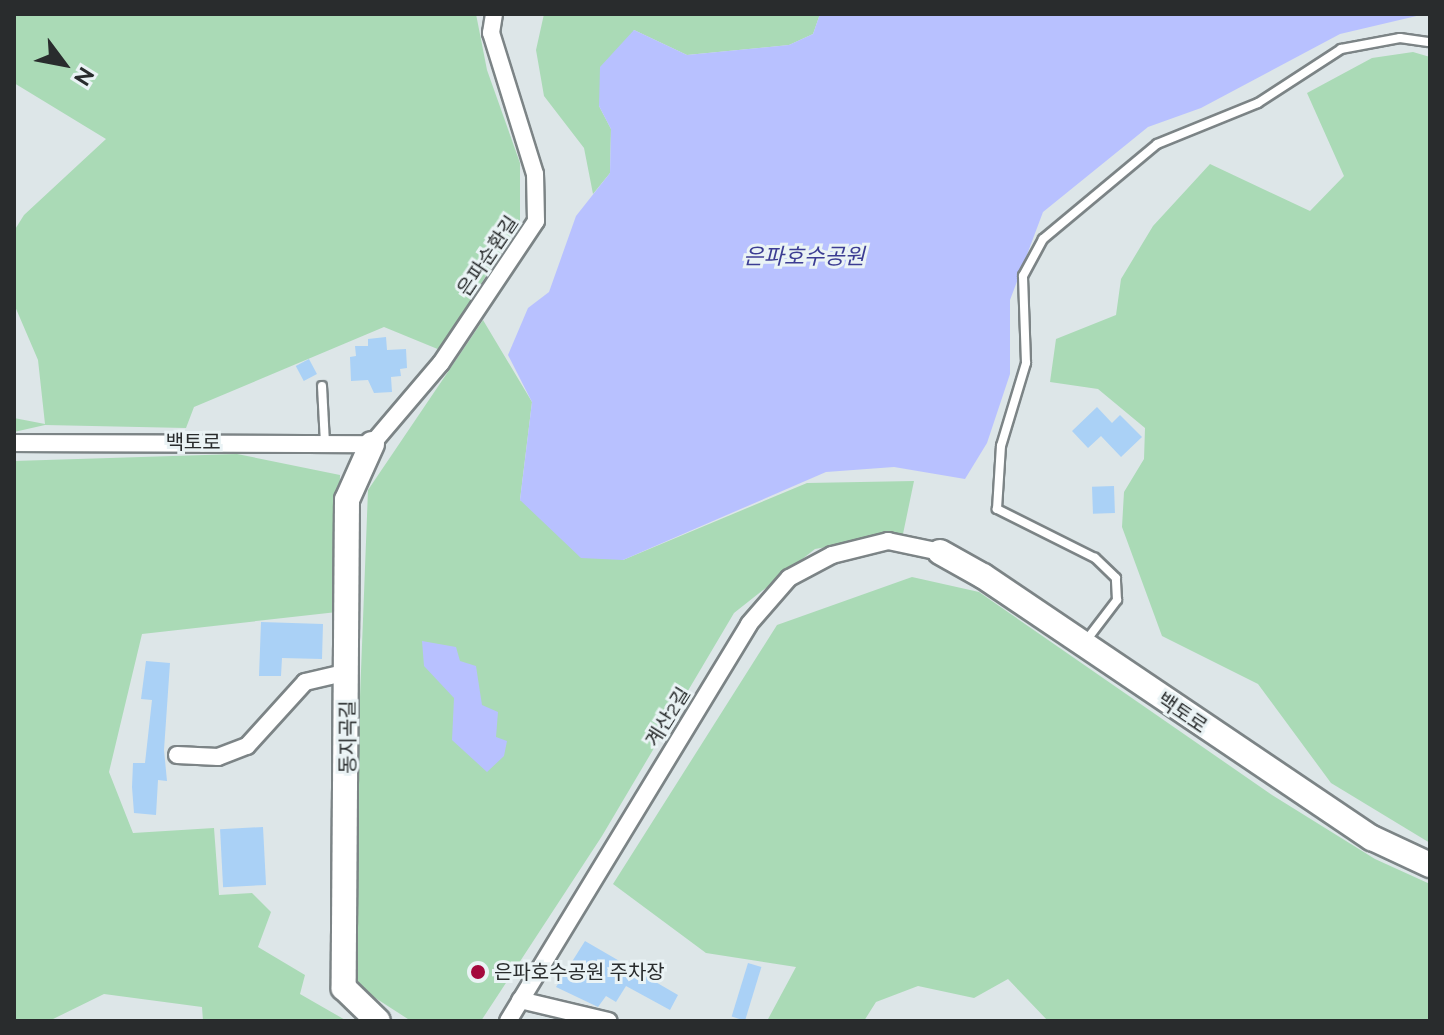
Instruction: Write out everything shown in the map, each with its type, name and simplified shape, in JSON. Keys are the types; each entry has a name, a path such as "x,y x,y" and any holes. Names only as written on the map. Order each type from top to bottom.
{"street":[{"name":"은파순환길","path":"372,444 441,363 536,221 535,174 491,33 494,14"},
{"name":"백토로","path":"14,443 372,444"},
{"name":"동지곡길","path":"372,444 347,500 344,988 378,1021"},
{"name":"계산2길","path":"508,1021 749,624 789,578 832,555 888,541 940,552"},
{"name":"백토로","path":"940,552 1372,838 1430,865"},
{"path":"177,755 218,757 247,746 305,682 348,672"},
{"path":"520,1000 609,1021"}],"lane":[{"path":"1083,646 1117,600 1116,578 1095,558 997,509 1001,446 1026,363 1023,276 1043,239 1157,144 1258,103 1341,49 1400,38 1430,42"},
{"path":"322,386 325,443"}],"green space":[{"path":"14,14 476,14 487,70 520,163 520,221 440,350 384,327 194,407 186,428 45,425 14,432 14,418 45,424 38,360 14,304 14,231 24,215 106,139 14,83"},
{"path":"544,14 820,14 813,34 789,45 687,55 634,30 599,106 611,129 610,173 593,194 584,148 544,96 536,50"},
{"path":"1413,52 1430,57 1430,843 1331,783 1258,684 1162,636 1122,527 1124,492 1144,459 1145,428 1098,389 1050,382 1056,339 1116,315 1121,279 1153,226 1210,164 1310,211 1344,176 1307,93 1372,58"},
{"path":"483,320 532,402 520,500 623,560 807,483 914,481 903,534 815,549 734,613 602,836 481,1021 411,1021 349,981 368,490"},
{"path":"237,454 340,475 337,612 142,634 109,772 133,833 214,828 219,895 252,893 271,912 258,947 305,975 300,994 347,1021 203,1021 202,1007 104,994 49,1021 14,1021 14,461"},
{"path":"912,577 979,592 1272,795 1375,859 1430,884 1428,1021 1048,1021 1008,979 974,998 918,986 876,1002 864,1021 767,1021 796,967 706,953 613,884 777,625"}],"water":[{"name":"은파호수공원","path":"820,14 1425,14 1340,34 1201,108 1148,127 1043,212 1010,300 1010,374 987,443 965,479 894,467 826,472 623,560 581,558 520,500 532,402 508,355 528,308 549,292 576,216 610,173 611,129 599,106 600,67 634,30 687,55 789,45 813,34"},
{"path":"422,641 456,647 460,661 476,666 482,705 498,712 496,737 507,741 504,756 487,772 452,740 454,698 424,666"}],"building":[{"path":"386,337 387,350 406,349 407,368 400,369 401,376 391,377 392,392 374,393 368,380 351,381 350,357 356,356 355,346 368,346 368,339"},
{"path":"309,359 317,374 304,381 296,366"},
{"path":"1097,407 1112,423 1120,415 1142,437 1121,457 1101,436 1088,448 1072,431"},
{"path":"1114,486 1115,513 1093,514 1092,487"},
{"path":"261,622 323,624 322,659 282,658 281,676 259,676"},
{"path":"146,661 170,663 164,750 167,781 158,780 156,815 134,813 132,787 133,763 145,763 152,700 141,699"},
{"path":"263,827 266,885 223,887 220,829"},
{"path":"585,941 678,995 670,1010 626,986 616,1002 606,996 598,1007 556,987"},
{"path":"748,963 761,967 745,1021 732,1017"}],"place":[{"name":"은파호수공원 주차장","path":"478,972"}]}
